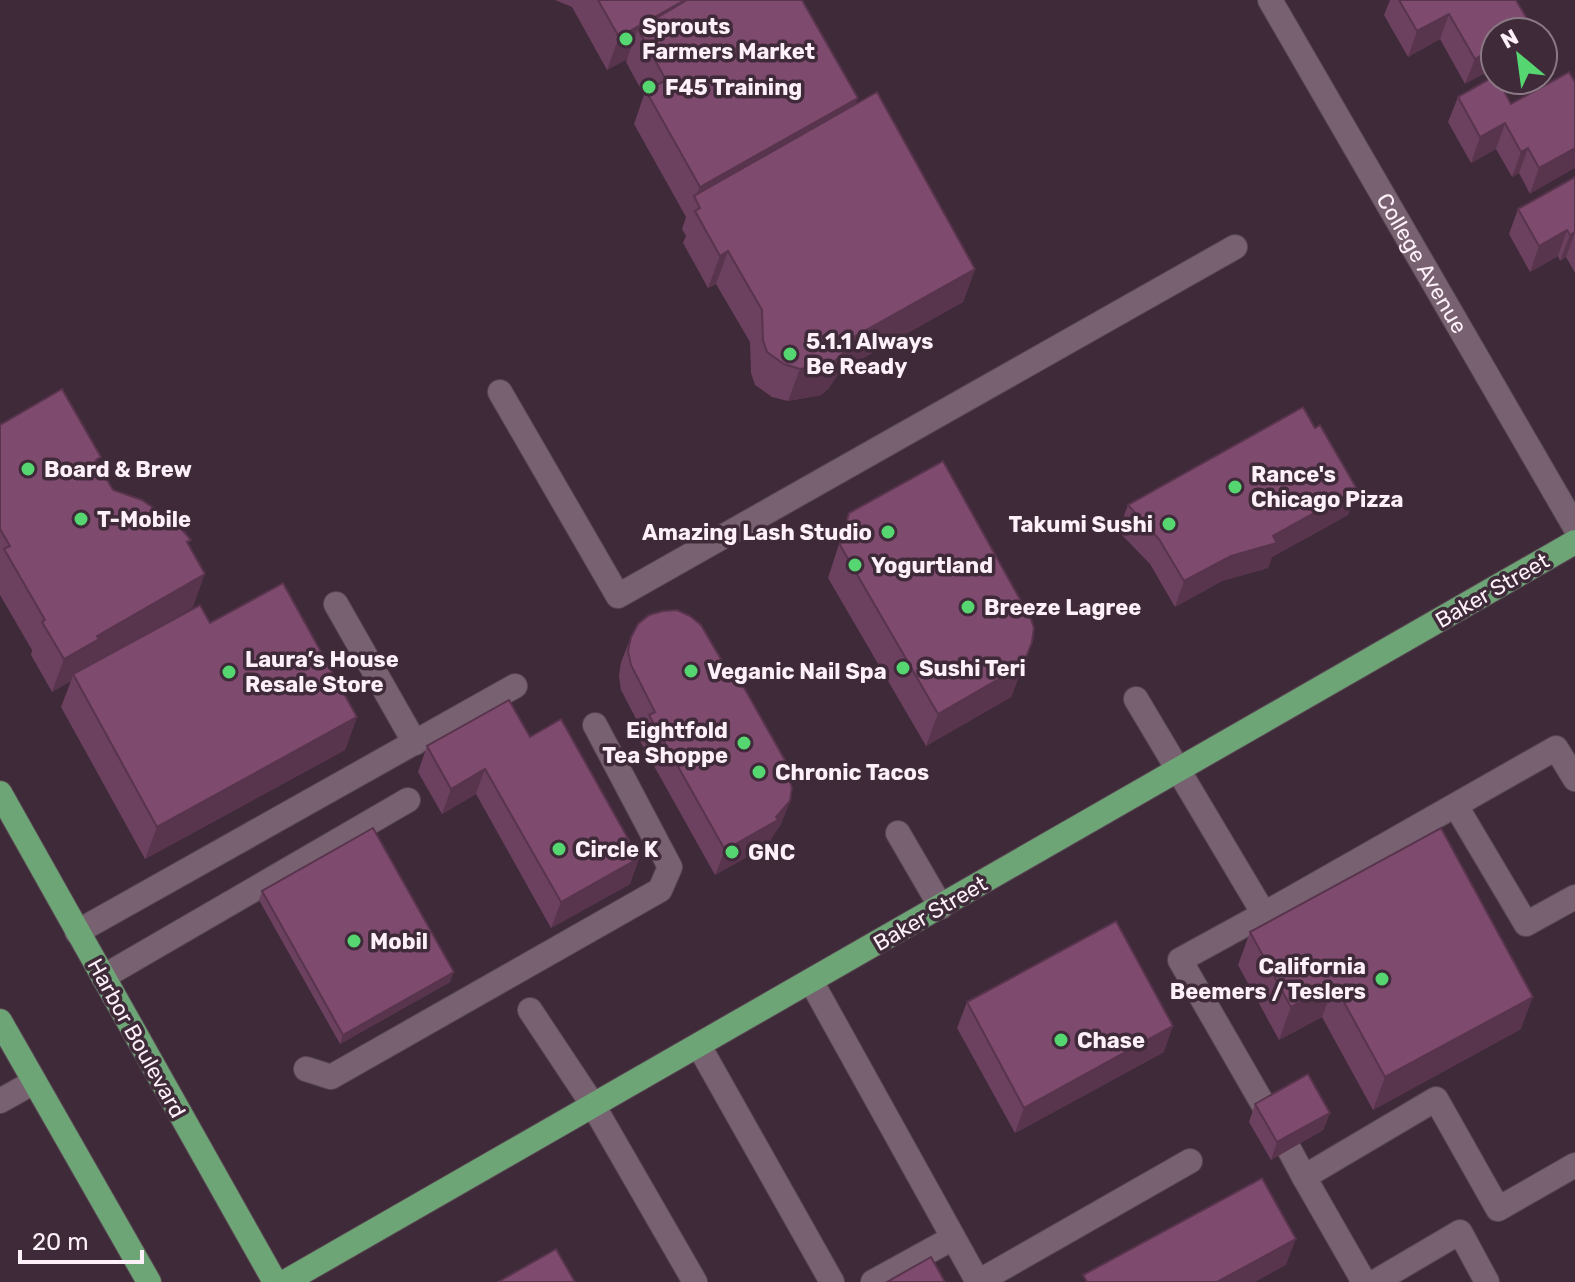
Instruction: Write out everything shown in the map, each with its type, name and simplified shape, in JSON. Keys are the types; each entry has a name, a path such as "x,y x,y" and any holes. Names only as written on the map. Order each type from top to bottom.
{"main road":[{"name":"Baker Street","path":"285,1282 1575,542"},
{"name":"Harbor Boulevard","path":"0,793 275,1282"},
{"path":"0,1021 149,1282"}],"street":[{"name":"College Avenue","path":"1270,0 1575,527"},
{"path":"500,392 618,596 1235,247"},
{"path":"336,604 415,743"},
{"path":"77,932 515,686"},
{"path":"1136,699 1264,914"},
{"path":"306,1069 331,1077 660,890 670,867 595,725"},
{"path":"1267,1111 1180,960 1556,748 1575,779"},
{"path":"103,977 408,800"},
{"path":"1456,806 1526,924 1575,897"},
{"path":"898,833 941,907"},
{"path":"811,981 978,1282 1190,1161"},
{"path":"530,1010 593,1105 695,1282"},
{"path":"699,1046 832,1282"},
{"path":"0,1101 34,1082"},
{"path":"1304,1177 1436,1099 1498,1209"},
{"path":"1289,1149 1359,1279 1460,1232 1575,1165"},
{"path":"1460,1232 1487,1282"},
{"path":"873,1282 953,1238"}],"building":[{"path":"598,0 685,0 619,37"},
{"path":"687,0 802,0 858,98 700,187 646,91 666,80 638,29"},
{"path":"1399,0 1516,0 1525,16 1479,16 1479,57 1475,59 1449,14 1417,31"},
{"path":"1569,72 1575,82 1575,148 1539,168 1528,148 1521,152 1505,123 1480,137 1458,97 1479,85 1479,96 1507,96 1511,104 1526,96 1559,96 1559,78"},
{"path":"877,92 975,269 852,338 841,356 832,363 800,369 784,364 767,352 763,340 762,310 728,251 720,256 695,211 700,208 694,196"},
{"path":"1575,177 1575,232 1570,235 1567,230 1539,246 1518,209"},
{"path":"62,389 101,457 96,460 113,490 142,500 177,524 191,540 187,542 205,574 97,636 99,639 64,659 4,549 10,546 0,529 0,425"},
{"path":"1303,407 1315,428 1320,425 1357,489 1273,536 1277,543 1231,556 1184,581 1159,539 1128,505"},
{"path":"943,461 1034,628 1023,665 938,714 840,545 849,513"},
{"path":"283,583 357,717 157,827 73,674 200,605 210,623"},
{"path":"677,610 701,625 728,671 733,668 790,769 787,770 792,788 790,801 776,817 778,820 725,850 649,715 655,712 631,665 628,651 638,624 649,615"},
{"name":"Circle K","path":"509,700 530,737 561,719 639,858 561,902 485,769 451,789 427,746"},
{"name":"Mobil","path":"373,828 454,972 343,1035 262,891"},
{"path":"1441,828 1533,997 1385,1077 1334,984 1291,1007 1250,932"},
{"name":"Chase","path":"1116,921 1173,1026 1024,1108 967,1002"},
{"path":"1308,1074 1330,1113 1277,1142 1255,1104"},
{"path":"1262,1178 1296,1239 1217,1282 1087,1282 1083,1275"},
{"path":"556,1249 575,1282 498,1282"},
{"path":"931,1257 945,1282 887,1282"}],"place":[{"name":"Sprouts Farmers Market","path":"626,39"},
{"name":"F45 Training","path":"649,87"},
{"name":"5.1.1 Always Be Ready","path":"790,354"},
{"name":"Board & Brew","path":"28,469"},
{"name":"Rance's Chicago Pizza","path":"1235,487"},
{"name":"T-Mobile","path":"81,519"},
{"name":"Takumi Sushi","path":"1169,524"},
{"name":"Amazing Lash Studio","path":"888,532"},
{"name":"Yogurtland","path":"855,565"},
{"name":"Breeze Lagree","path":"968,607"},
{"name":"Sushi Teri","path":"903,668"},
{"name":"Veganic Nail Spa","path":"691,671"},
{"name":"Laura’s House Resale Store","path":"229,672"},
{"name":"Eightfold Tea Shoppe","path":"744,743"},
{"name":"Chronic Tacos","path":"759,772"},
{"name":"Circle K","path":"559,849"},
{"name":"GNC","path":"732,852"},
{"name":"Mobil","path":"354,941"},
{"name":"California Beemers / Teslers","path":"1382,979"},
{"name":"Chase","path":"1061,1040"}]}
